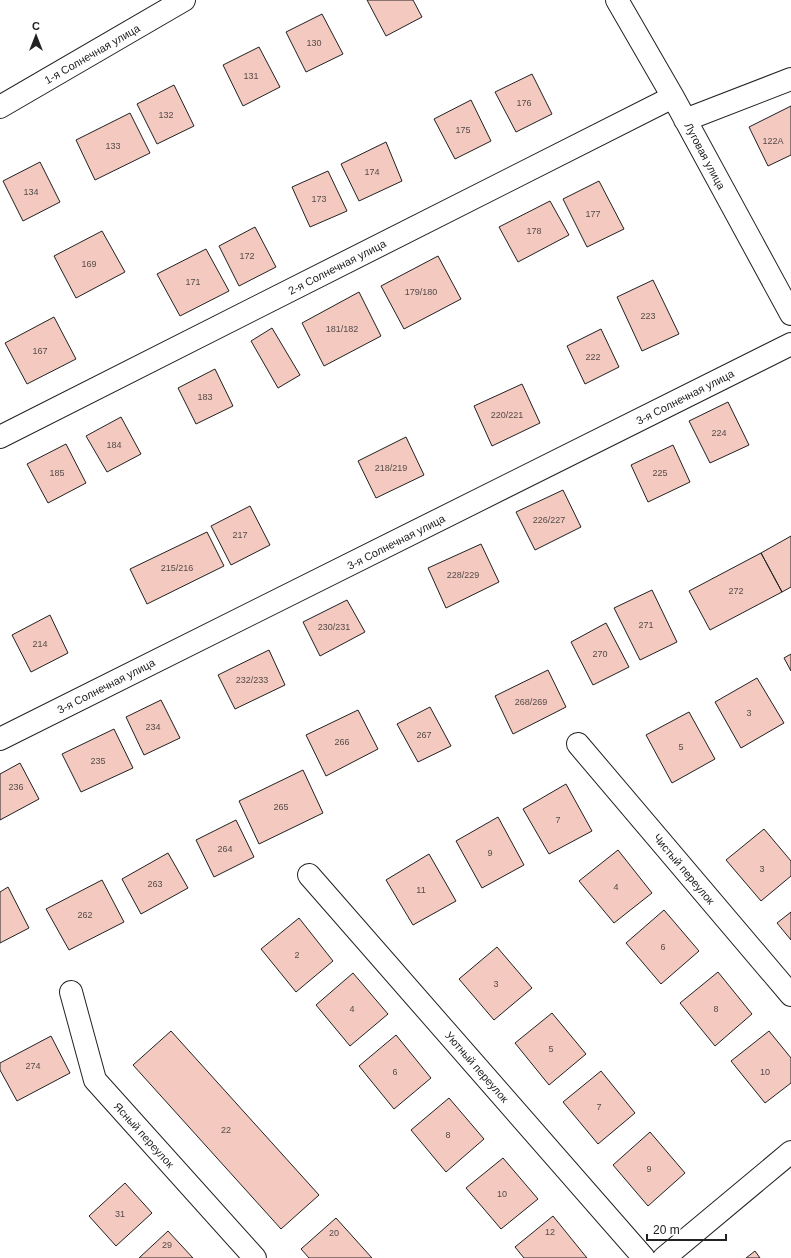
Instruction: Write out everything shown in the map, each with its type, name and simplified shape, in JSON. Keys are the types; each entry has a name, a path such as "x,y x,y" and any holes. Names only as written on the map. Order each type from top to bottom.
{"street":[{"name":"1-я Солнечная улица","path":"0,107 184,0"},
{"name":"Луговая улица","path":"617,0 673,97 791,314"},
{"path":"685,120 791,79"},
{"name":"2-я Солнечная улица","path":"0,437 673,97"},
{"name":"3-я Солнечная улица","path":"0,739 791,344"},
{"name":"Чистый переулок","path":"578,744 791,995"},
{"name":"Уютный переулок","path":"309,875 644,1258"},
{"name":"Ясный переулок","path":"71,992 95,1080 255,1258"},
{"path":"664,1258 791,1152"}],"building":[{"path":"367,0 413,0 422,17 386,36"},
{"path":"322,14 343,54 306,72 286,32"},
{"path":"259,47 280,87 243,106 223,65"},
{"path":"532,74 552,114 516,132 495,92"},
{"path":"174,85 194,126 157,144 137,104"},
{"path":"471,100 491,141 455,159 434,119"},
{"path":"791,106 791,155 768,166 749,127"},
{"path":"130,113 150,153 95,180 76,140"},
{"path":"386,142 402,181 359,201 341,164"},
{"path":"40,162 60,202 23,221 3,181"},
{"path":"328,171 347,211 310,227 292,187"},
{"path":"599,181 624,229 587,247 563,199"},
{"path":"550,201 569,235 518,262 499,227"},
{"path":"255,227 276,267 239,286 219,246"},
{"path":"102,231 125,272 76,298 54,256"},
{"path":"206,249 229,291 180,316 157,274"},
{"path":"438,256 461,299 404,329 381,286"},
{"path":"653,280 679,334 642,351 617,297"},
{"path":"359,292 381,336 324,366 302,323"},
{"path":"54,317 76,359 27,384 5,343"},
{"path":"272,328 300,375 278,388 251,341"},
{"path":"601,329 619,367 585,384 567,346"},
{"path":"215,369 233,406 196,424 178,388"},
{"path":"522,384 540,423 492,446 474,406"},
{"path":"728,402 749,445 710,463 689,421"},
{"path":"121,417 141,454 107,472 86,436"},
{"path":"406,437 424,475 376,498 358,461"},
{"path":"66,444 86,483 48,503 27,464"},
{"path":"673,445 690,482 648,502 631,465"},
{"path":"563,490 581,527 535,550 516,512"},
{"path":"250,506 270,545 231,565 211,526"},
{"path":"207,532 224,566 147,604 130,569"},
{"path":"791,536 791,587 782,592 761,553"},
{"path":"481,544 499,582 446,608 428,568"},
{"path":"761,553 782,592 710,630 689,591"},
{"path":"652,590 677,642 640,660 614,608"},
{"path":"347,600 365,632 320,656 303,622"},
{"path":"50,615 68,653 31,672 12,635"},
{"path":"606,623 629,667 593,685 571,642"},
{"path":"269,650 285,685 235,709 218,675"},
{"path":"791,654 791,671 784,658"},
{"path":"548,670 566,707 513,734 495,696"},
{"path":"757,678 784,723 741,748 715,702"},
{"path":"161,700 180,738 144,755 126,717"},
{"path":"430,707 451,746 418,762 397,724"},
{"path":"358,710 378,749 326,776 306,735"},
{"path":"689,712 715,759 672,783 646,735"},
{"path":"114,729 133,768 81,792 62,754"},
{"path":"20,763 39,799 0,820 0,774"},
{"path":"303,770 323,813 259,844 239,801"},
{"path":"566,784 592,831 549,854 523,809"},
{"path":"498,817 524,865 482,888 456,841"},
{"path":"236,820 254,857 214,877 196,840"},
{"path":"764,829 791,861 791,876 761,901 726,860"},
{"path":"618,850 652,893 614,923 579,881"},
{"path":"168,853 188,888 141,914 122,879"},
{"path":"429,854 456,901 413,925 386,880"},
{"path":"102,880 124,922 69,950 46,909"},
{"path":"8,887 29,928 0,943 0,892"},
{"path":"664,910 699,951 661,984 626,943"},
{"path":"791,912 791,940 777,923"},
{"path":"299,918 333,961 296,992 261,949"},
{"path":"497,947 532,988 494,1020 459,979"},
{"path":"718,972 752,1014 715,1046 680,1003"},
{"path":"353,973 388,1014 350,1046 316,1005"},
{"path":"552,1013 586,1054 549,1085 515,1043"},
{"path":"171,1031 319,1195 281,1229 133,1065"},
{"path":"769,1031 791,1058 791,1083 765,1103 731,1061"},
{"path":"396,1035 431,1078 394,1109 359,1066"},
{"path":"51,1036 70,1073 17,1101 0,1070 0,1063"},
{"path":"601,1071 635,1113 598,1144 563,1102"},
{"path":"449,1098 484,1139 446,1172 411,1130"},
{"path":"650,1132 685,1173 648,1206 613,1165"},
{"path":"503,1158 538,1199 501,1229 466,1188"},
{"path":"125,1183 152,1213 116,1246 89,1216"},
{"path":"553,1216 587,1258 524,1258 515,1247"},
{"path":"336,1218 372,1258 309,1258 301,1249"},
{"path":"168,1231 193,1258 139,1258"},
{"path":"755,1251 760,1258 746,1258"}]}
